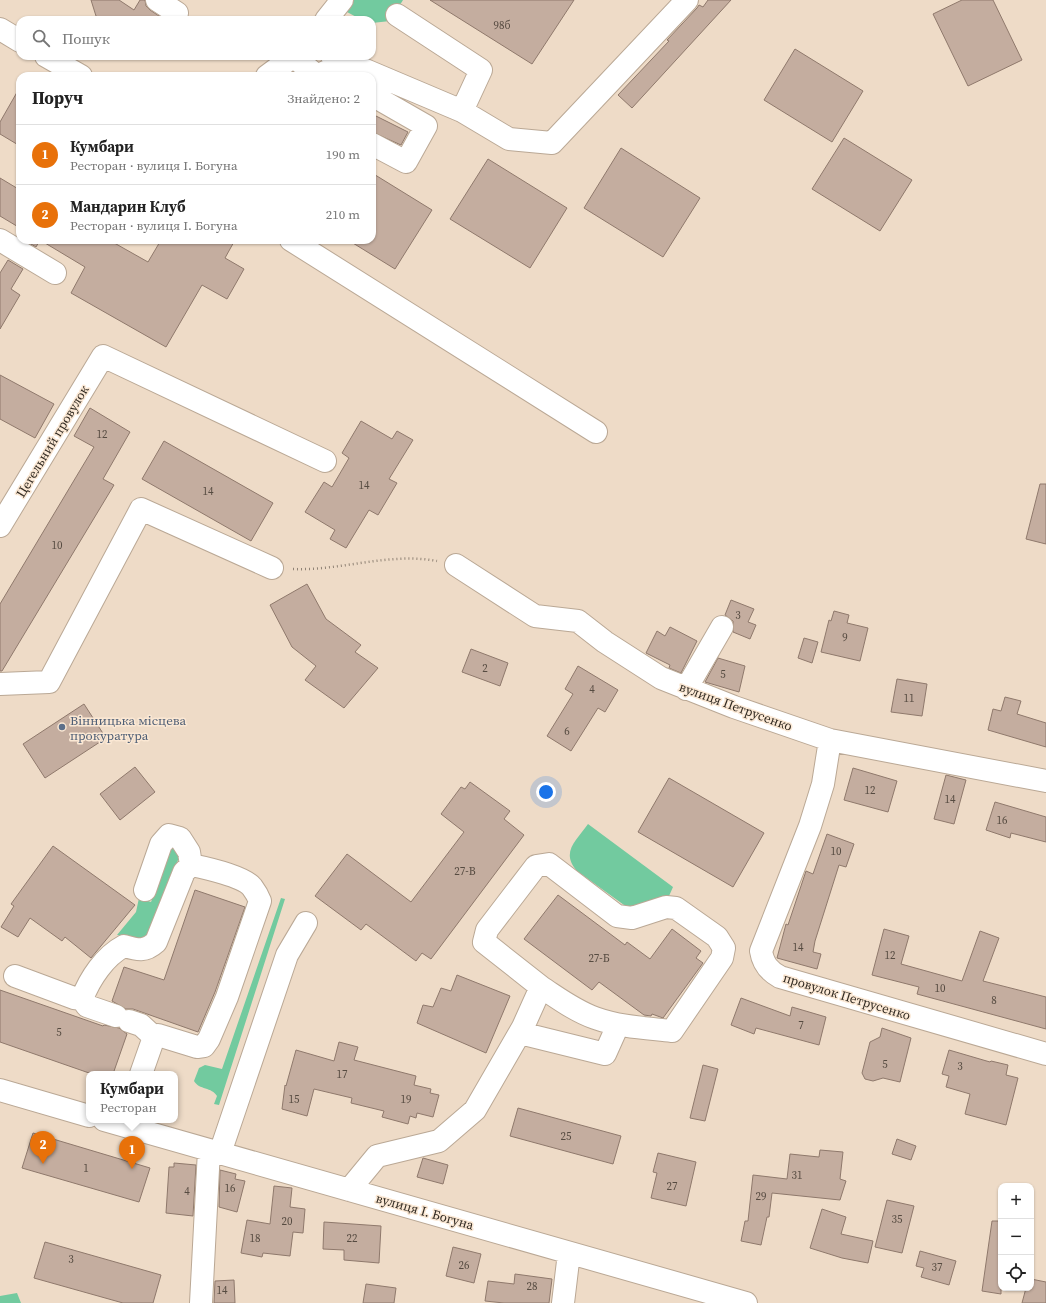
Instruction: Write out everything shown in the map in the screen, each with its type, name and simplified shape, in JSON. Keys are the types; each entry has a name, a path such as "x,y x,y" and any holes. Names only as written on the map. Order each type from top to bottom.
{"street":[{"path":"157,0 177,13"},
{"path":"329,16 342,0"},
{"path":"376,75 462,111 509,139 552,143 687,0"},
{"path":"396,15 481,70 462,111"},
{"path":"0,29 16,39"},
{"path":"53,60 73,72"},
{"path":"272,72 288,60"},
{"path":"298,60 312,72"},
{"path":"341,60 370,72"},
{"path":"376,97 426,126 406,162 376,146"},
{"path":"0,240 55,273"},
{"path":"296,244 596,432"},
{"name":"Цегельний провулок","path":"0,526 103,356 325,462"},
{"path":"0,684 48,682 141,509 272,568"},
{"name":"вулиця Петрусенко","path":"456,565 535,616 578,621 605,642 661,678 686,689 830,740 1046,781"},
{"path":"686,689 722,627"},
{"name":"провулок Петрусенко","path":"830,740 823,784 810,826 761,951 762,959 766,966 770,971 780,977 1046,1054"},
{"path":"145,890 161,844 170,835 180,838 189,852 191,865"},
{"path":"549,864 617,916 632,918 666,907 676,908 717,937 724,948 722,958 672,1031 618,1025 594,1018 571,1007 541,987 484,942 487,930 536,866 549,864"},
{"path":"82,999 89,981 114,951 124,946 136,949 148,948 156,942 184,872 191,865"},
{"path":"154,1037 158,1035 197,1047 204,1046 209,1039 227,997 260,901 252,886 237,878 191,865"},
{"path":"201,1303 215,1151 286,955 306,923"},
{"path":"15,976 74,998 82,999 87,1006 141,1025 154,1037"},
{"path":"349,1190 377,1156 439,1142 475,1110 520,1033 541,987"},
{"path":"520,1033 605,1054 618,1025"},
{"path":"142,1071 154,1037"},
{"path":"0,1090 86,1115"},
{"name":"вулиця І. Богуна","path":"126,1123 215,1151 349,1190 746,1303"},
{"path":"563,1303 569,1253"}],"path":[{"path":"272,568 316,570 393,559 431,560 456,565"}],"green space":[{"path":"354,0 403,0 390,21 376,23 376,16 354,16 347,12"},
{"path":"588,824 673,887 669,896 641,906 624,905 577,871 572,864 570,852 575,841"},
{"path":"171,849 176,849 180,854 153,934 145,940 117,935 136,912 139,898 151,902"},
{"path":"281,898 285,899 219,1105 214,1104 217,1096 215,1093 199,1086 194,1081 199,1068 205,1065 222,1069"},
{"path":"17,1293 21,1303 0,1303 0,1296"}],"building":[{"path":"91,0 119,0 134,10 140,0 145,0 146,6 159,16 96,16"},
{"path":"430,0 574,0 532,64"},
{"path":"708,0 731,0 632,108 618,95 669,41 667,40 699,5 703,7"},
{"path":"962,0 993,0 1022,60 968,86 933,14"},
{"path":"795,49 863,91 832,142 764,100"},
{"path":"16,94 16,144 0,134 0,122"},
{"path":"376,116 408,132 401,145 376,134"},
{"path":"844,138 912,180 880,231 812,189"},
{"path":"621,148 700,198 663,257 584,208"},
{"path":"488,159 567,208 530,268 450,219"},
{"path":"376,175 432,210 395,269 354,244 376,244"},
{"path":"0,178 16,188 16,226 0,216"},
{"path":"31,244 38,244 36,247"},
{"path":"47,244 116,244 148,262 159,244 233,244 225,258 244,269 227,299 202,285 166,347 71,293 85,267"},
{"path":"8,260 23,269 11,289 20,295 0,329 0,273"},
{"path":"0,375 54,404 35,438 0,419"},
{"path":"90,408 130,432 103,479 114,485 2,671 0,671 0,604 94,447 74,436"},
{"path":"361,421 392,439 397,431 413,440 389,479 397,483 378,515 369,510 346,548 330,539 335,530 305,512 324,482 332,487 349,458 342,453"},
{"path":"164,441 273,503 251,541 142,479"},
{"path":"1040,484 1046,484 1046,544 1026,539"},
{"path":"307,584 326,619 361,645 355,652 378,668 344,708 305,680 316,666 292,647 270,605"},
{"path":"731,600 754,609 748,622 756,625 750,639 733,632 733,621 725,615"},
{"path":"834,611 849,615 847,623 868,628 860,661 821,652 829,620 831,621"},
{"path":"670,627 697,641 681,673 669,668 670,665 646,653 657,631 665,636"},
{"path":"804,638 818,642 812,663 798,658"},
{"path":"471,649 508,663 500,686 462,672"},
{"path":"718,658 745,666 739,692 705,682"},
{"path":"578,666 618,690 605,712 598,708 571,751 547,736 573,694 565,689"},
{"path":"897,679 927,684 922,716 891,712"},
{"path":"1005,697 1021,701 1017,714 1046,723 1046,747 988,730 993,709 1001,711"},
{"path":"84,704 106,738 45,778 23,744"},
{"path":"135,767 155,792 120,820 100,794"},
{"path":"853,768 897,781 888,812 844,800"},
{"path":"946,775 966,780 954,824 934,819"},
{"path":"669,778 764,833 733,887 638,832"},
{"path":"470,782 510,811 504,819 524,835 431,959 422,953 416,961 366,924 361,930 315,896 347,854 411,902 464,832 441,814 461,787 465,789"},
{"path":"995,802 1046,817 1046,842 1011,833 1010,838 986,830"},
{"path":"827,834 854,844 846,867 839,865 815,941 813,952 821,954 817,969 777,958 786,924 788,925 806,871 813,874"},
{"path":"53,846 135,905 91,958 65,937 62,941 30,918 18,937 1,927 14,906 11,904"},
{"path":"195,890 245,907 215,992 198,1032 133,1009 126,1009 112,1001 124,967 164,980"},
{"path":"558,895 625,945 627,942 650,959 672,929 701,951 696,958 703,963 663,1018 652,1014 651,1016 644,1015 599,982 592,990 524,939"},
{"path":"884,929 909,936 901,964 962,981 980,931 999,938 983,981 1046,997 1046,1029 917,994 919,987 872,975"},
{"path":"457,975 510,996 486,1053 417,1023 423,1005 433,1007 441,988 451,991"},
{"path":"0,990 103,1026 119,1028 127,1034 114,1071 86,1072 0,1042"},
{"path":"741,998 790,1016 792,1007 826,1017 819,1045 756,1028 754,1034 731,1025"},
{"path":"882,1028 911,1038 900,1082 883,1078 873,1081 865,1079 862,1073 870,1042 880,1037"},
{"path":"339,1042 358,1047 354,1060 416,1076 414,1085 431,1089 430,1093 439,1095 433,1117 417,1113 416,1118 410,1116 408,1124 382,1117 384,1111 351,1103 352,1098 314,1089 307,1116 282,1109 285,1085 286,1086 296,1050 334,1061"},
{"path":"949,1050 990,1062 1008,1065 1006,1075 1018,1078 1006,1125 965,1114 970,1094 946,1087 949,1076 942,1074"},
{"path":"703,1065 718,1069 705,1121 690,1118"},
{"path":"518,1108 621,1136 613,1164 510,1136"},
{"path":"33,1133 150,1168 139,1202 22,1168"},
{"path":"897,1139 916,1146 911,1160 892,1154"},
{"path":"820,1150 843,1152 840,1179 846,1181 840,1200 772,1193 769,1217 767,1217 761,1245 741,1241 745,1221 748,1221 753,1175 787,1179 790,1154 819,1157"},
{"path":"658,1153 696,1162 686,1206 651,1198 657,1173 653,1172"},
{"path":"423,1158 448,1165 443,1184 417,1177"},
{"path":"174,1163 196,1165 193,1216 166,1213 169,1167 174,1167"},
{"path":"220,1170 236,1174 235,1179 245,1181 237,1212 219,1207"},
{"path":"274,1186 292,1188 290,1207 305,1209 303,1233 293,1232 290,1256 263,1253 262,1257 241,1253 247,1220 270,1224"},
{"path":"887,1200 914,1206 902,1253 875,1247"},
{"path":"822,1209 846,1217 841,1234 873,1241 868,1263 842,1258 810,1248"},
{"path":"992,1221 998,1221 998,1291 1001,1291 1001,1294 982,1291"},
{"path":"324,1222 381,1226 379,1263 344,1260 344,1250 323,1249"},
{"path":"45,1242 161,1275 153,1303 123,1303 34,1278"},
{"path":"453,1247 481,1254 474,1283 446,1276"},
{"path":"920,1251 956,1261 949,1285 921,1277 924,1268 916,1266"},
{"path":"515,1274 552,1279 549,1303 504,1303 485,1301 488,1281 514,1284"},
{"path":"234,1280 235,1303 214,1303 215,1281"},
{"path":"1034,1280 1046,1282 1046,1303 1022,1303 1025,1291 1034,1291"},
{"path":"366,1284 396,1288 394,1303 363,1303"}],"place":[{"name":"Вінницька місцева прокуратура","path":"62,727"},
{"name":"Мандарин Клуб","path":"43,1164"},
{"name":"Кумбари","path":"132,1169"}]}
